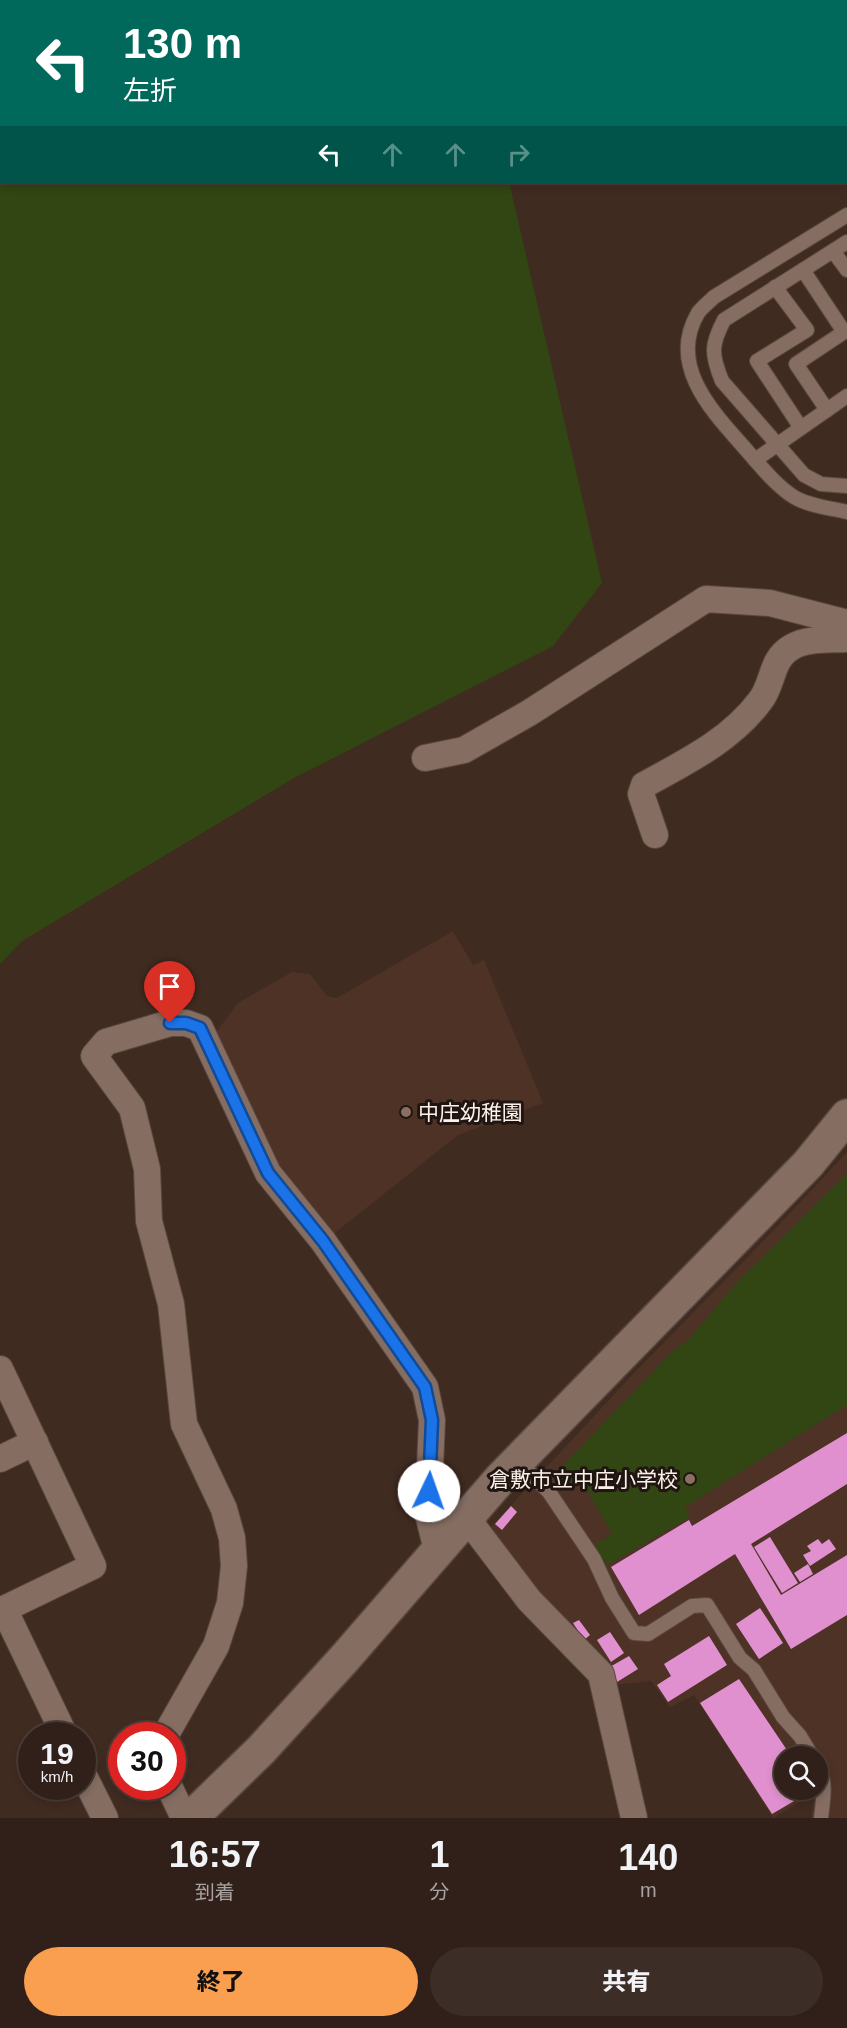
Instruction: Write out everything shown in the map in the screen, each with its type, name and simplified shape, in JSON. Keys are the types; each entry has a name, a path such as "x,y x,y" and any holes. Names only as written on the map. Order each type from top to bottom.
{"street":[{"path":"425,758 464,750 529,713 706,599 770,603 847,622"},
{"path":"655,836 641,794 644,785 698,755 734,729 762,700 776,661 793,646 818,640 847,639"},
{"path":"173,1722 216,1646 230,1603 234,1566 232,1538 224,1509 184,1424 171,1304 149,1221 147,1169 132,1108 94,1056 106,1042 170,1023 186,1023 200,1028 268,1173 323,1241 425,1387 432,1420 428,1515 437,1550"},
{"path":"191,1818 261,1750 344,1659 466,1516 808,1164 847,1116"},
{"path":"0,1369 93,1566 2,1610 58,1722"},
{"path":"0,1459 35,1442"},
{"path":"466,1516 530,1600 601,1674 634,1818"},
{"path":"96,1800 105,1818"},
{"path":"176,1800 184,1818"}],"lane":[{"path":"847,215 714,297 699,312 690,332 687,356 692,379 721,422 773,480 796,498 847,512"},
{"path":"847,242 723,320 715,338 713,351 715,365 722,381 804,475 821,484 847,486"},
{"path":"833,251 847,270"},
{"path":"803,270 844,332 796,364 827,410"},
{"path":"775,287 807,330 758,361 801,428"},
{"path":"755,460 847,396"},
{"path":"518,1461 549,1492 594,1559 612,1598 634,1633 648,1634 692,1606 707,1605 740,1658 754,1670 783,1717 806,1746"},
{"path":"821,1818 823,1800"}],"shaded area":[{"path":"453,931 473,965 484,960 543,1103 458,1135 331,1236 260,1143 219,1045 217,1031 238,1003 292,972 310,974 327,996 337,998"},
{"name":"倉敷市立中庄小学校","path":"847,1152 847,1818 811,1818 814,1800 828,1800 828,1746 774,1746 774,1800 803,1800 773,1818 694,1695 670,1707 651,1681 614,1685 534,1592 489,1529 634,1373"}],"green space":[{"path":"0,183 509,183 602,583 553,646 294,778 22,941 0,964"},
{"path":"847,1174 847,1405 685,1507 690,1517 607,1565 595,1545 612,1534 582,1481 565,1488 556,1477 567,1461 675,1349 688,1340 740,1279"}],"building":[{"path":"847,1433 847,1484 751,1544 781,1595 847,1555 847,1615 791,1649 735,1554 639,1615 611,1567 689,1520 692,1526"},
{"path":"511,1506 517,1512 502,1530 495,1524"},
{"path":"770,1537 798,1583 782,1593 754,1547"},
{"path":"818,1539 822,1544 829,1539 836,1549 810,1566 803,1555 811,1551 807,1546"},
{"path":"808,1564 813,1574 800,1582 794,1573"},
{"path":"760,1608 783,1643 759,1659 736,1624"},
{"path":"579,1620 590,1635 584,1640 573,1623"},
{"path":"610,1632 624,1653 611,1662 597,1640"},
{"path":"709,1636 727,1665 668,1702 657,1685 671,1676 664,1664"},
{"path":"629,1656 638,1669 617,1682 608,1668"},
{"path":"739,1679 784,1746 774,1746 774,1800 796,1800 772,1814 700,1703"}],"place":[{"name":"中庄幼稚園","path":"406,1112"},
{"name":"倉敷市立中庄小学校","path":"690,1479"}],"route":[{"path":"170,1023 186,1023 200,1028 268,1173 323,1241 425,1387 432,1420 429,1491"}]}
